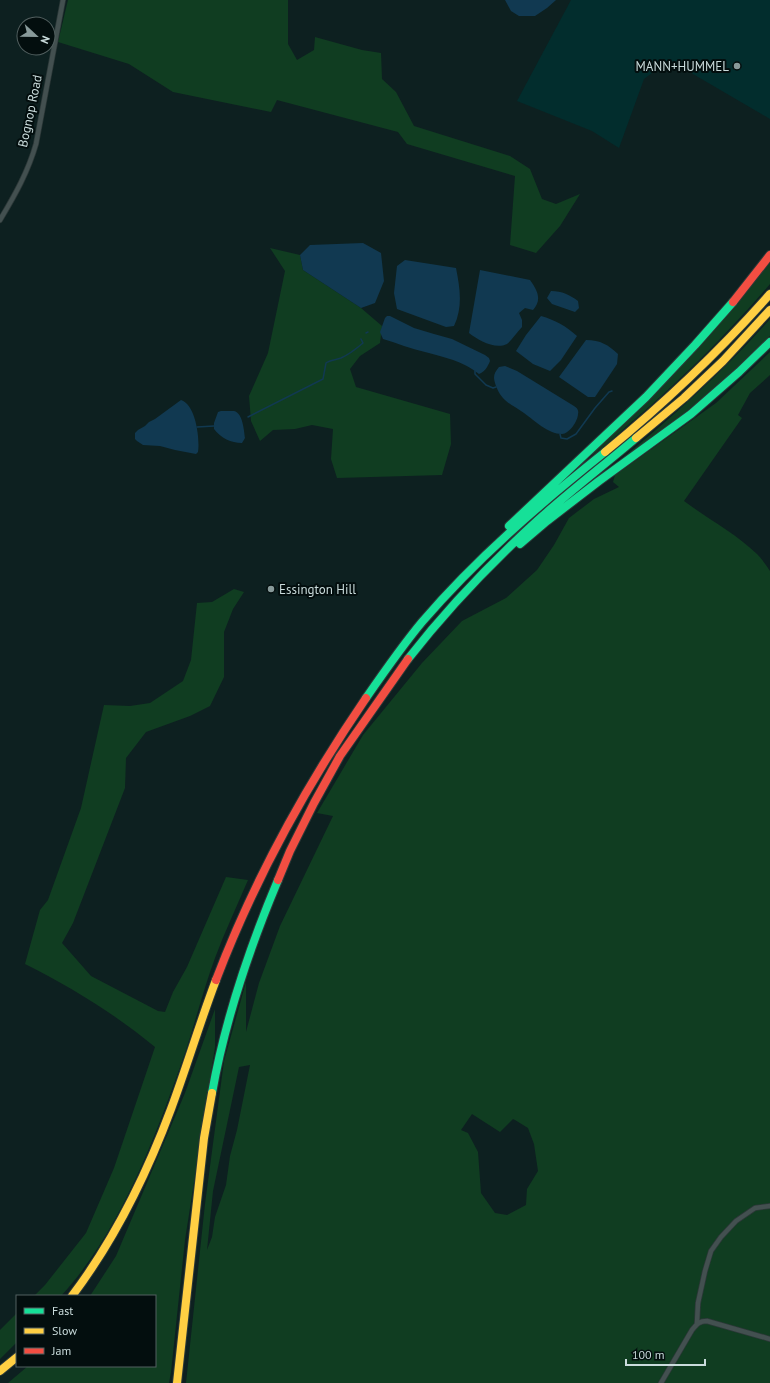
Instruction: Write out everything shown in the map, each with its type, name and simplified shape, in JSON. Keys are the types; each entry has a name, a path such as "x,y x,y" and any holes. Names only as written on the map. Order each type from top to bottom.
{"highway":[{"path":"73,1295 90,1274 123,1220 135,1196 171,1109 208,1001 242,917 275,845 331,749 394,658 501,534 677,365 733,301 770,255"},
{"path":"469,571 546,500 654,411 693,376 729,340 770,294"},
{"path":"177,1383 207,1123 217,1064 242,973 260,922 290,851 314,803 340,756 420,642 464,592 493,562 538,520 684,398 723,361 770,310"},
{"path":"464,592 552,517 691,414 739,372 770,342"},
{"path":"0,1371 16,1358"}],"street":[{"name":"Bognop Road","path":"0,220 24,179 36,144 63,0"},
{"path":"661,1383 697,1323 705,1270 711,1251 721,1237 736,1221 755,1208 770,1206"},
{"path":"697,1323 707,1321 770,1339"}],"shaded area":[{"path":"505,0 556,0 535,16 519,16 511,11"},
{"path":"571,0 770,0 770,119 669,60 644,79 619,148 592,131 517,101"},
{"path":"363,243 381,253 384,281 375,303 361,308 303,270 300,255 310,245"},
{"path":"405,260 456,268 460,305 454,326 446,327 397,309 394,293 397,266"},
{"path":"480,270 530,280 538,295 536,306 533,310 525,308 519,313 522,320 522,327 507,344 502,346 492,345 477,339 469,333"},
{"path":"551,291 566,294 572,297 578,301 579,308 575,312 552,304 547,298"},
{"path":"387,316 390,316 414,328 452,339 485,355 490,361 485,370 479,374 453,360 383,339 380,332"},
{"path":"541,316 551,319 569,329 577,336 561,360 550,371 533,364 516,351"},
{"path":"586,340 604,344 618,354 617,364 595,397 588,397 559,377"},
{"path":"505,366 517,371 578,409 578,417 570,430 562,434 552,432 507,402 498,391 494,378 499,367"},
{"path":"181,400 190,408 196,423 198,452 196,454 160,446 143,445 135,439 135,433 138,430"},
{"path":"234,411 239,415 245,438 242,443 226,439 214,429 214,423 218,412"}],"green space":[{"path":"68,0 288,0 288,44 297,60 314,50 315,37 362,50 381,53 382,79 396,92 414,126 510,156 530,169 542,199 556,204 580,194 560,226 536,253 510,245 515,176 407,144 398,132 277,100 271,112 173,92 129,64 58,42"},
{"path":"270,248 300,255 303,270 361,308 382,326 380,343 360,356 350,369 356,387 450,414 451,444 442,475 337,478 331,459 333,429 312,425 295,429 273,430 260,441 251,421 249,396 268,353 285,271"},
{"path":"770,260 770,284 738,320 705,355 670,388 607,444 592,455 591,454"},
{"path":"770,319 770,336 753,354 678,418 620,463 618,462 697,393"},
{"path":"770,352 770,375 750,393 738,415 742,418 684,501 749,546 759,556 770,571 770,1383 186,1383 205,1204 224,1061 246,982 246,1032 259,983 280,926 333,816 317,813 363,735 422,663 462,621 506,598 537,570 554,545 569,518 594,499 619,487 613,482 615,475 716,403","holes":["250,1065 237,1130 230,1156 226,1185 215,1217 212,1237 207,1250 213,1191 239,1067","472,1114 500,1132 513,1119 528,1128 534,1144 538,1171 527,1189 526,1205 507,1215 495,1213 481,1193 478,1152 468,1133 461,1130"]},
{"path":"234,589 244,592 233,609 224,632 224,677 210,706 190,716 146,732 126,758 125,788 73,923 62,943 91,976 158,1011 165,1012 173,992 187,967 226,877 248,880 215,958 186,1050 163,1114 135,1180 102,1242 62,1295 35,1295 45,1285 86,1233 114,1168 155,1047 124,1023 92,1002 25,964 40,910 48,900 81,808 104,705 130,706 150,703 183,681 191,660 197,603 212,602"},
{"path":"215,1009 215,1047 185,1240 169,1383 8,1383 27,1367 156,1367 156,1295 91,1295 116,1256 185,1093"},
{"path":"16,1314 16,1343 0,1359 0,1330"}],"waterway":[{"path":"248,417 323,379 326,363 341,358 353,351 363,343 361,339"},
{"path":"475,371 475,374 486,385 493,388 496,387"},
{"path":"560,434 561,438 567,439 576,434 595,408 609,392 612,391"},
{"path":"197,427 214,426"}],"traffic: fast":[{"path":"509,526 646,397 733,302"},
{"path":"520,544 599,481 691,414 739,372 770,342"},
{"path":"408,659 454,604 503,553 549,510 636,438"},
{"path":"366,698 393,659 443,598 510,532 605,452"},
{"path":"212,1093 217,1066 239,985 257,932 278,880"}],"traffic: slow":[{"path":"605,452 649,415 711,357 770,294"},
{"path":"636,438 684,398 723,361 770,310"},
{"path":"73,1295 88,1274 116,1229 140,1183 183,1077 216,980"},
{"path":"177,1383 204,1138 212,1093"},
{"path":"0,1371 16,1358"}],"traffic: jam":[{"path":"733,302 770,255"},
{"path":"278,880 290,851 340,756 408,659"},
{"path":"216,980 247,906 283,834 323,765 366,698"}],"place":[{"name":"MANN+HUMMEL","path":"737,66"},
{"name":"Essington Hill","path":"271,589"}]}
